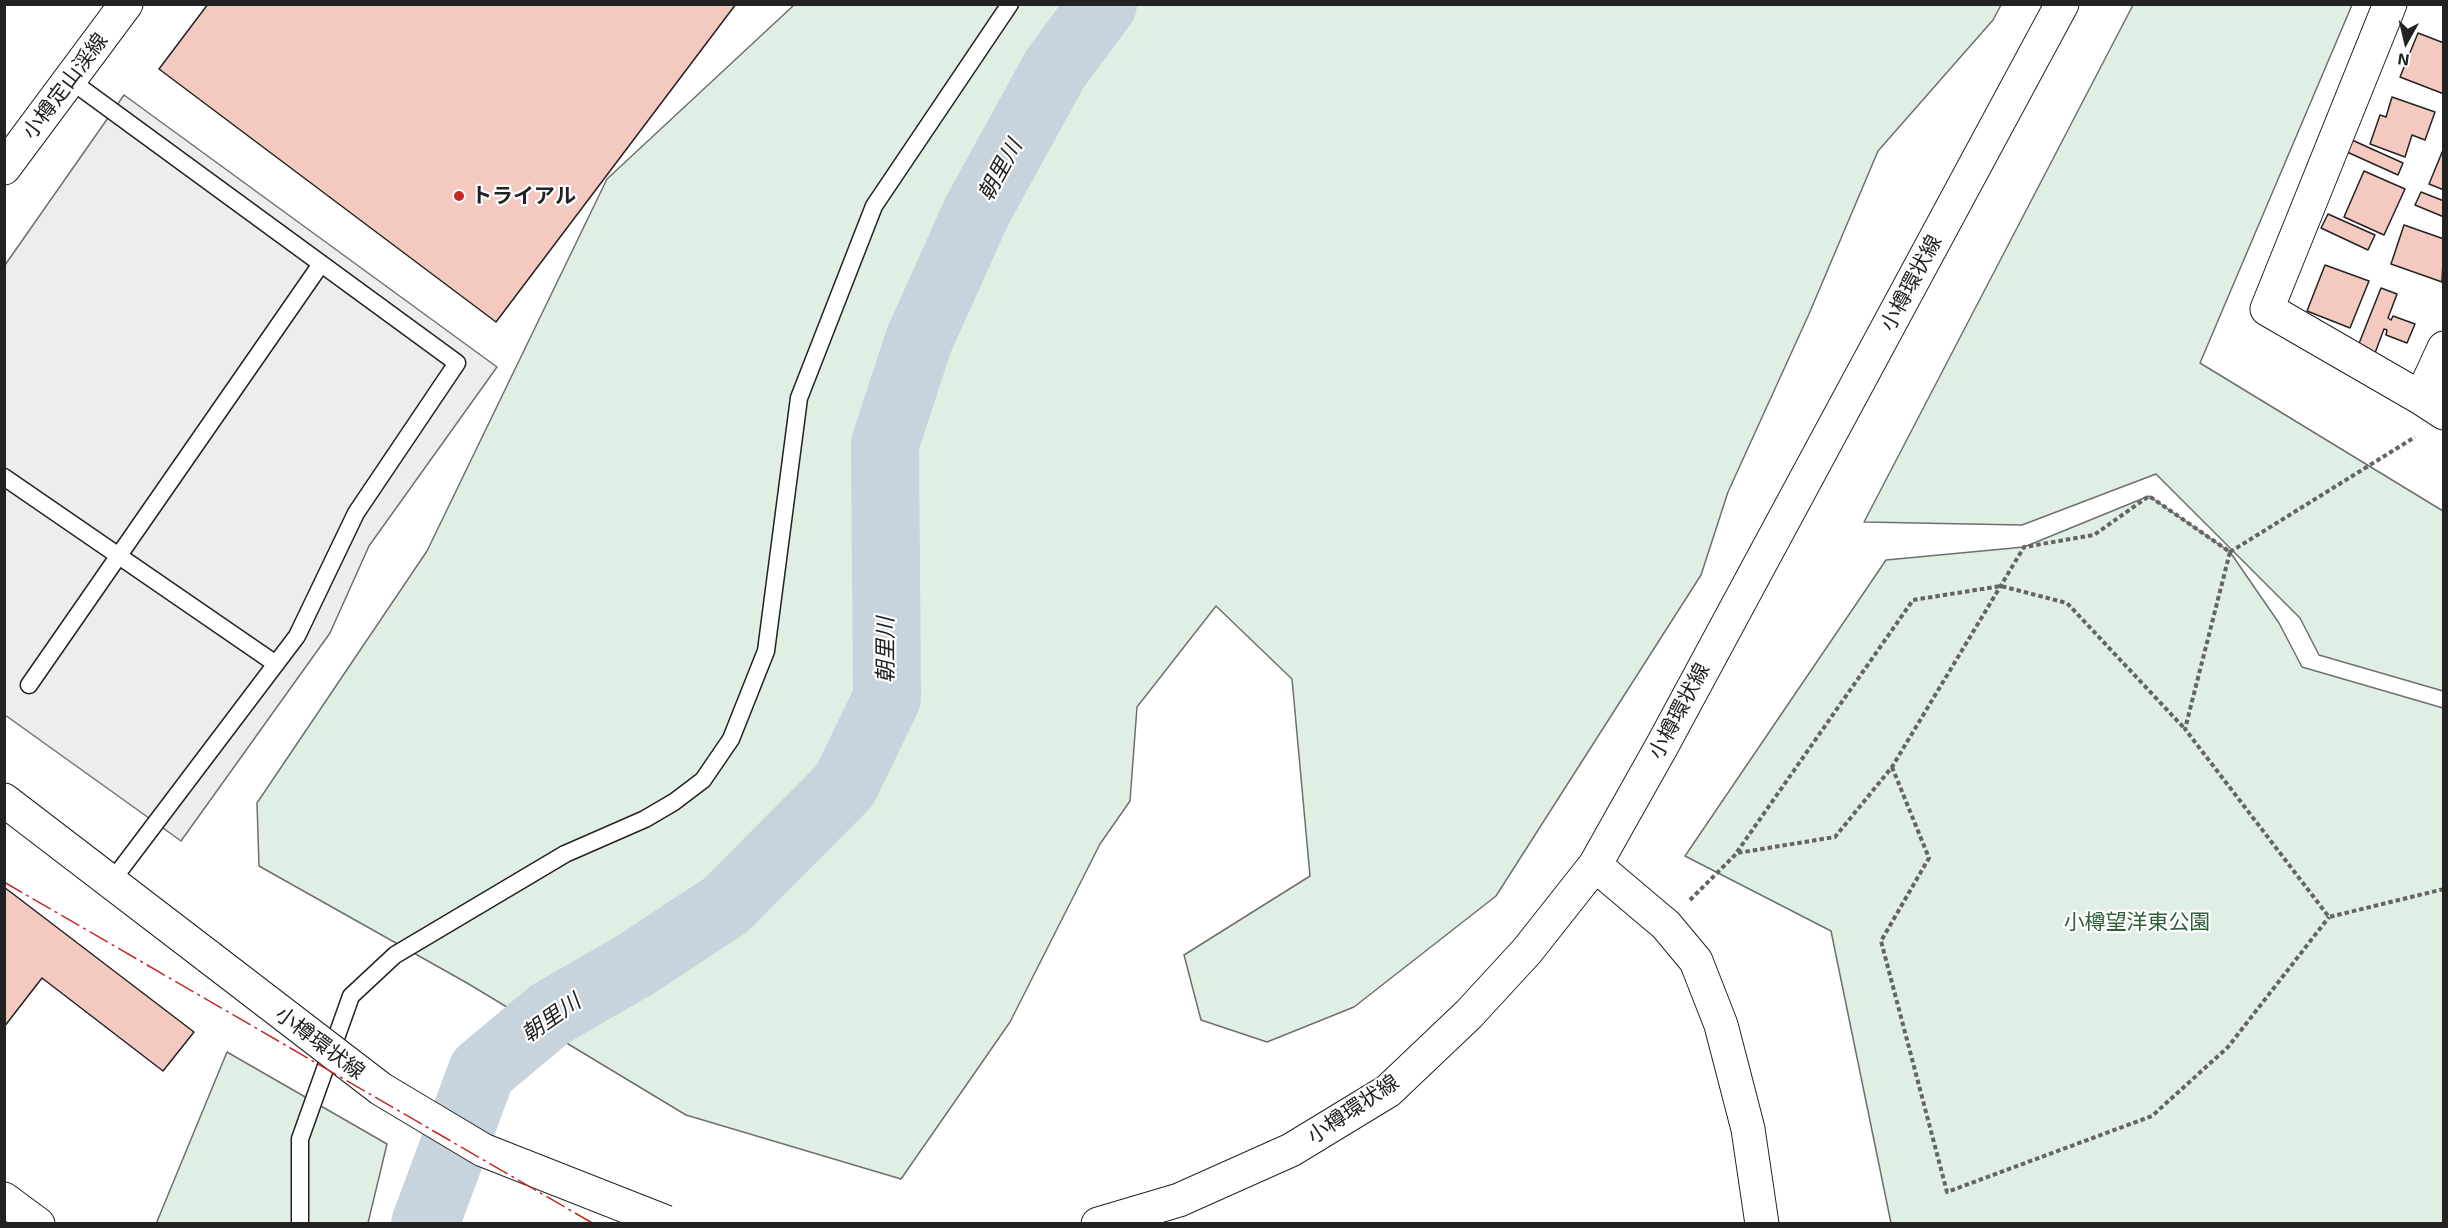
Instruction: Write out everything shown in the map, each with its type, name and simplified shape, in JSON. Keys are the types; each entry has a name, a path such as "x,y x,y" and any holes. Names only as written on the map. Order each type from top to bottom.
{"main road":[{"name":"小樽定山渓線","path":"4,168 126,4"},
{"name":"小樽環状線","path":"1098,1224 1179,1200 1291,1150 1388,1091 1469,1014 1527,951 1595,865 1663,744 2062,4"},
{"path":"2390,4 2267,309 2429,414 2444,348"},
{"name":"小樽環状線","path":"4,800 381,1089 483,1150 669,1223"},
{"path":"1595,865 1666,925 1696,961 1721,1024 1748,1129 1762,1224"},
{"path":"4,1199 38,1224"}],"lane":[{"path":"300,1224 300,1139 351,996 395,955 565,854 645,819 674,802 703,780 731,739 765,651 799,398 874,206 1010,4"},
{"path":"70,80 457,363 356,513 297,636 111,882"},
{"path":"29,685 321,264"},
{"path":"4,477 276,664"}],"path":[{"path":"2185,729 2230,552 2429,414"},
{"path":"1737,853 1835,837 1892,767 2024,547 2094,535 2149,496 2230,552"},
{"path":"1666,925 1737,853 1913,600 2001,586 2067,603 2185,729 2329,917"},
{"path":"1892,767 1929,858 1881,941 1947,1192 2152,1116 2228,1047 2329,917 2444,889"}],"green space":[{"path":"794,5 2001,5 1993,20 1878,151 1809,314 1728,492 1701,575 1496,896 1354,1007 1267,1042 1201,1020 1184,955 1310,876 1292,679 1216,606 1137,707 1130,801 1100,844 1010,1022 901,1179 686,1115 467,983 259,866 257,803 427,551 607,179"},
{"path":"2133,5 2352,5 2200,363 2443,511 2443,691 2319,655 2300,618 2156,474 2022,525 1864,522"},
{"name":"小樽望洋東公園","path":"2149,496 2230,552 2279,623 2302,667 2443,708 2443,1223 1891,1223 1831,931 1685,856 1886,560 2024,547"},
{"path":"227,1052 387,1144 368,1223 156,1224"}],"shaded area":[{"path":"124,95 497,367 369,546 330,633 181,841 5,715 5,265"}],"building":[{"name":"トライアル","path":"208,4 736,4 496,322 159,69"},
{"path":"2418,33 2444,43 2444,94 2400,77"},
{"path":"2392,97 2435,112 2425,140 2412,135 2405,157 2370,144 2380,115 2386,117"},
{"path":"2352,140 2403,163 2398,175 2347,152"},
{"path":"2444,151 2444,190 2429,184"},
{"path":"2364,171 2405,189 2384,235 2344,217"},
{"path":"2421,192 2444,201 2444,217 2415,205"},
{"path":"2328,214 2375,235 2368,250 2321,228"},
{"path":"2404,225 2444,239 2442,282 2391,264"},
{"path":"2325,265 2369,281 2350,328 2307,311"},
{"path":"2381,288 2397,294 2388,318 2391,320 2393,316 2415,324 2407,343 2386,335 2387,330 2384,329 2375,353 2358,346"},
{"path":"4,887 194,1032 163,1071 42,978 4,1027"}],"waterway":[{"name":"朝里川","path":"425,1224 482,1071 550,1014 635,965 726,905 845,785 887,698 885,444 919,340 977,211 1055,69 1103,4"}],"power":[{"path":"4,882 594,1224"}],"place":[{"name":"トライアル","path":"459,196"}]}
